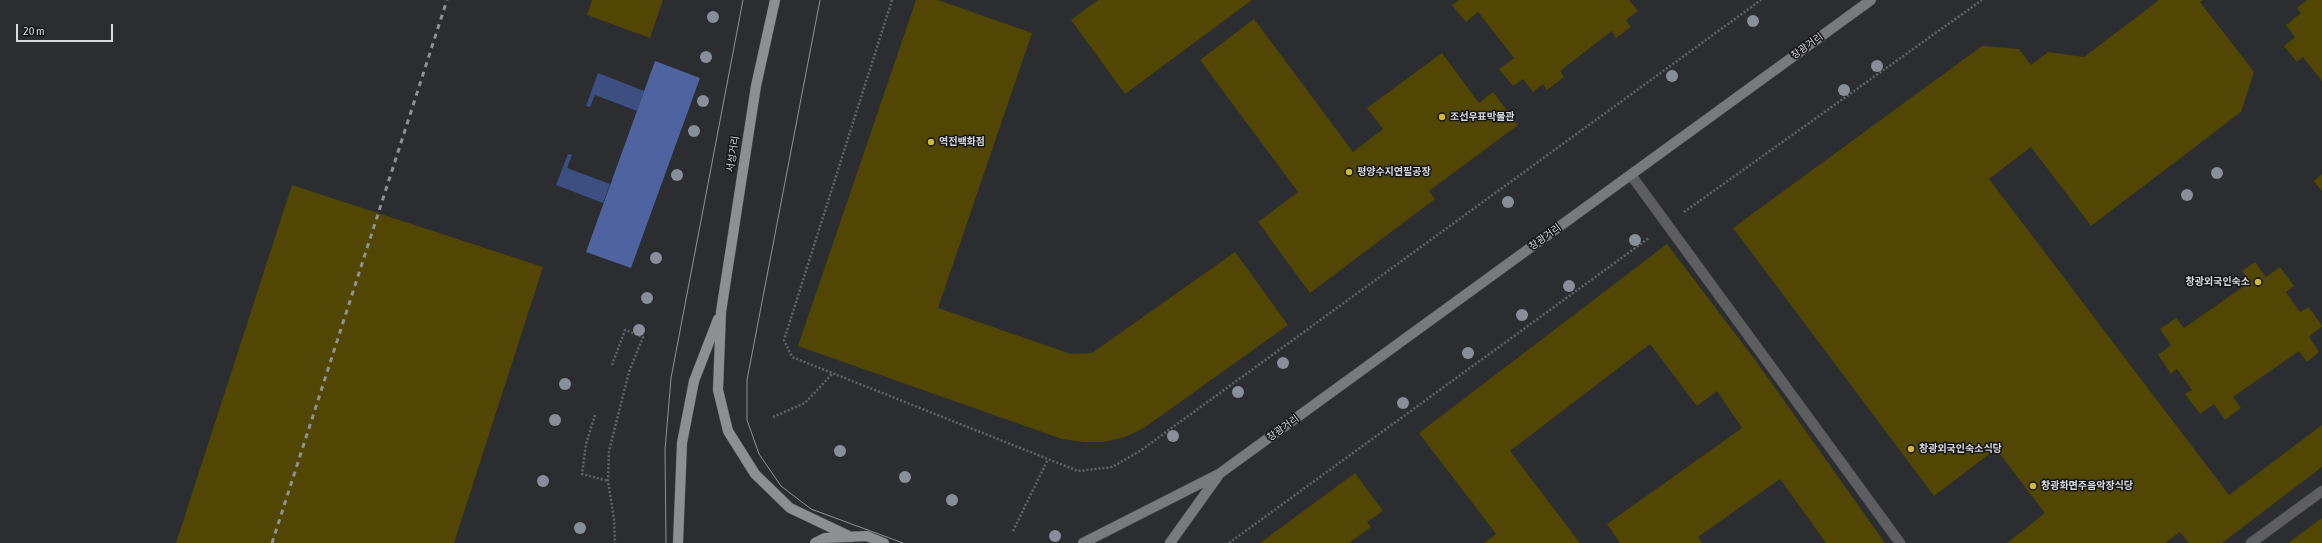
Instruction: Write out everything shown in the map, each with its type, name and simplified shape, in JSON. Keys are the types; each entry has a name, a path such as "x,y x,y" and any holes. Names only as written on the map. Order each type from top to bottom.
{"main road":[{"name":"서성거리","path":"721,312 756,86 775,0"},
{"name":"창광거리","path":"1219,474 1871,0"},
{"path":"721,312 718,390 728,431 755,474 790,508 852,537"},
{"path":"678,543 682,443 694,381 721,312"},
{"path":"1083,543 1219,474"},
{"path":"1170,543 1219,474"},
{"path":"815,543 825,538 867,536 884,543"}],"street":[{"path":"1631,174 1900,543"},
{"path":"2251,543 2322,491"}],"path":[{"path":"892,0 784,340 792,357 1078,470 1112,467 1140,451 1761,0"},
{"path":"1230,543 1667,224 1982,0"},
{"path":"612,365 625,330 643,337 629,372 609,451 608,481 615,543"},
{"path":"773,417 805,403 833,373"},
{"path":"595,415 586,444 582,474 608,481"},
{"path":"1013,531 1048,459"}],"shaded area":[{"path":"655,61 700,78 631,268 586,252"},
{"path":"598,73 644,91 637,111 595,95 590,107 586,106"},
{"path":"568,154 572,155 567,168 610,184 603,203 556,185"}],"building":[{"path":"592,0 663,0 650,38 587,15"},
{"name":"역전백화점","path":"916,0 938,0 1032,33 938,308 1071,354 1092,353 1235,252 1288,325 1144,428 1125,437 1104,442 1083,442 1062,439 798,346"},
{"path":"1098,0 1252,0 1125,94 1071,20"},
{"path":"1459,0 1629,0 1638,11 1626,20 1631,27 1616,38 1612,31 1560,71 1564,77 1547,90 1543,84 1533,92 1523,79 1513,86 1499,69 1514,58 1478,12 1466,22 1452,5"},
{"path":"2159,0 2203,0 2200,2 2254,72 2241,112 2091,226 2031,147 1989,179 2229,495 2322,425 2322,467 2222,543 2189,543 2180,532 2165,543 2007,543 2045,513 1996,449 1934,496 1733,228 1982,46 2019,49 2031,65 2048,52 2084,57"},
{"path":"2307,0 2322,0 2322,81 2303,57 2297,62 2284,46 2295,37 2286,25 2301,13 2297,8"},
{"name":"평양수지연필공장","path":"1254,19 1353,152 1383,129 1367,108 1442,53 1479,103 1493,92 1518,125 1429,191 1435,199 1310,293 1258,222 1298,192 1200,60"},
{"path":"2322,174 2322,191 2314,181"},
{"path":"292,185 543,267 454,543 176,543"},
{"path":"1667,244 1756,361 1885,543 1826,543 1780,479 1698,537 1702,543 1620,543 1607,524 1742,428 1717,391 1697,406 1650,344 1510,451 1580,543 1484,543 1496,534 1419,433"},
{"path":"2255,262 2266,277 2280,267 2294,286 2286,292 2300,312 2309,307 2322,326 2309,337 2319,352 2307,362 2299,351 2233,397 2241,408 2225,420 2214,404 2200,414 2185,394 2192,390 2177,369 2171,374 2158,355 2171,345 2160,329 2176,318 2184,328 2250,282 2242,271"},
{"path":"1355,473 1383,511 1367,522 1371,527 1349,543 1260,543"},
{"path":"2322,518 2322,543 2288,543"}],"tram line":[{"path":"666,543 665,450 671,378 743,0"},
{"path":"820,0 747,380 747,420 759,454 781,486 811,509 903,543"}],"railway":[{"path":"272,543 447,0"}],"place":[{"name":"조선우표박물관","path":"1442,117"},
{"name":"역전백화점","path":"931,142"},
{"name":"평양수지연필공장","path":"1349,172"},
{"name":"창광외국인숙소","path":"2258,282"},
{"name":"창광외국인숙소식당","path":"1911,449"},
{"name":"창광화면주음악장식당","path":"2033,486"}]}
